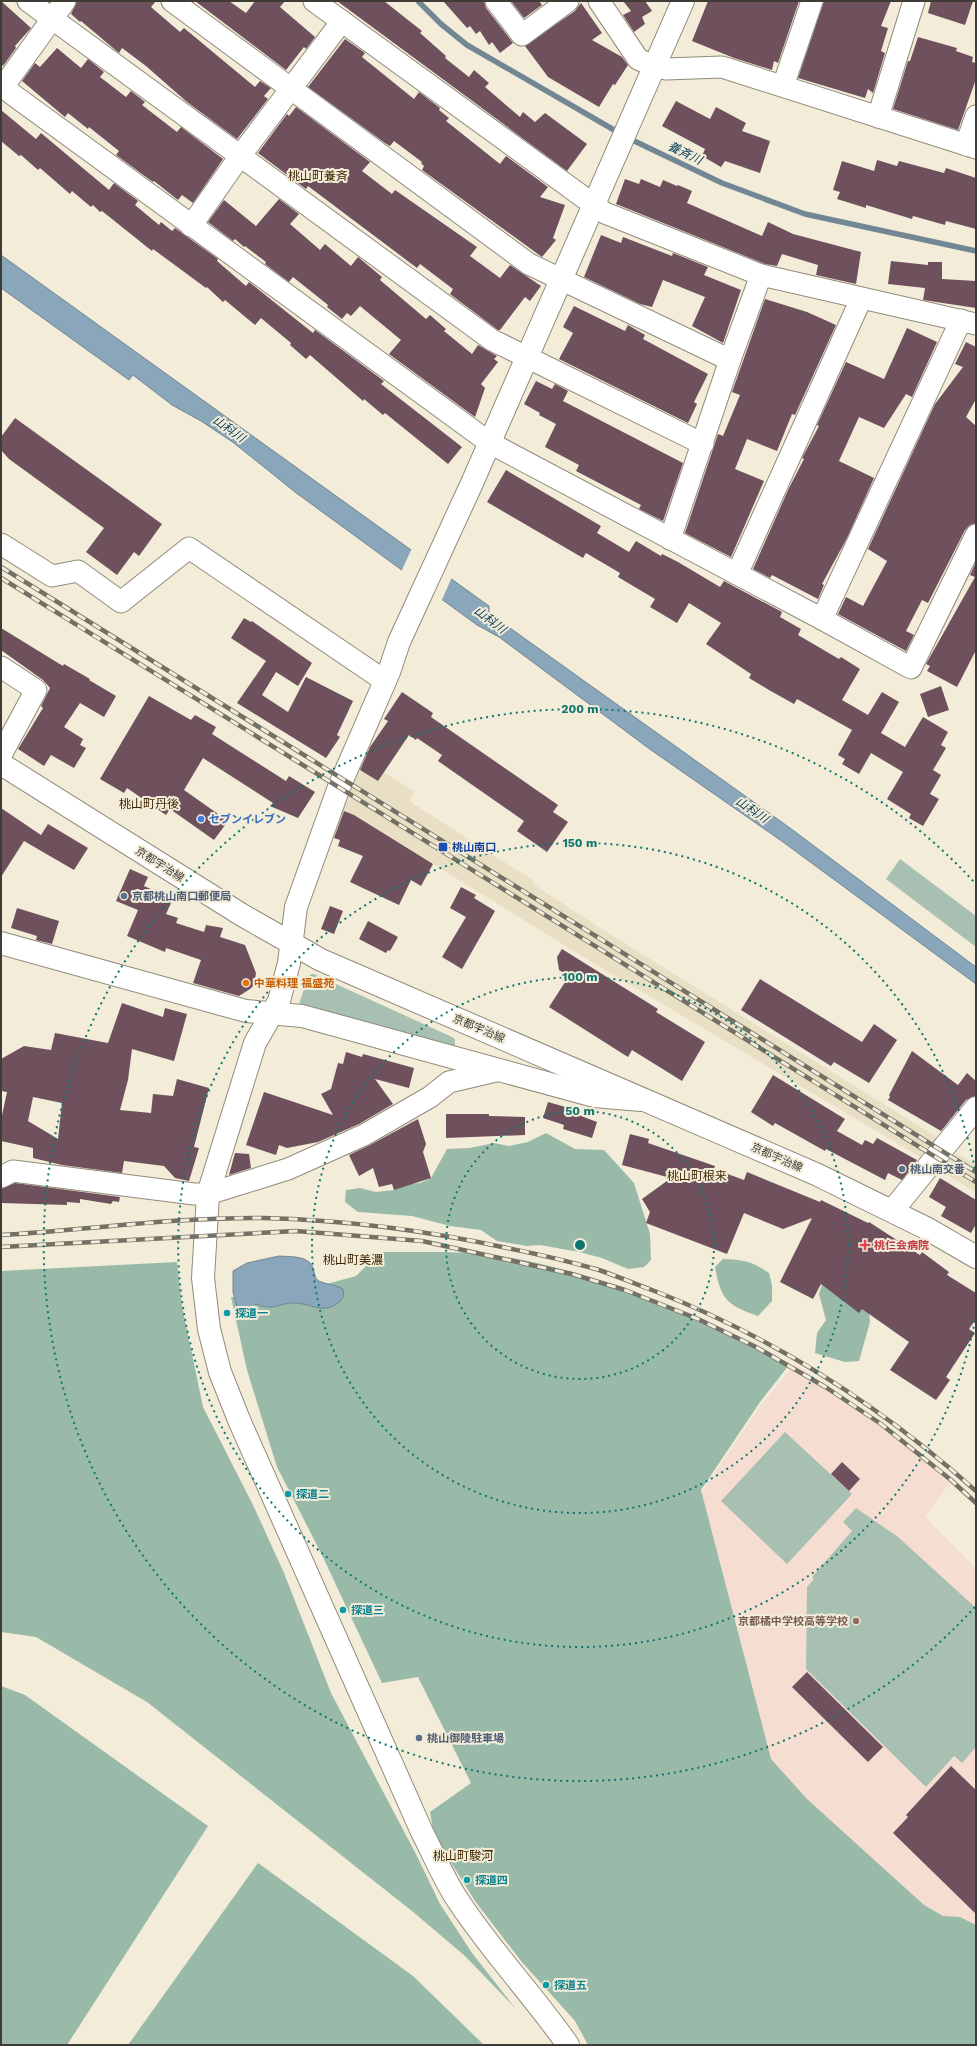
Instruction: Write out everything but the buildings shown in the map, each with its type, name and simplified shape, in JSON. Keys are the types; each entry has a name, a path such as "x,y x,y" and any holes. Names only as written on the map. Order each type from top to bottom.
{"street":[{"path":"28,1 492,340 528,356 703,444"},
{"path":"65,1 2,86 191,226 490,443 822,619 911,668 976,535"},
{"path":"172,1 529,264 730,360"},
{"path":"314,1 555,178 580,192 606,213 761,275 861,299 968,322 822,619"},
{"path":"496,1 522,35 568,1"},
{"path":"600,1 638,59 653,66 666,69 722,67 971,147 976,116"},
{"path":"568,2045 476,1927 458,1900 441,1869 422,1832 239,1420 220,1372 209,1328 204,1278 208,1194 255,1043 271,1013 279,1002 289,963 296,907 339,787 385,681 399,642 455,516 490,443 653,66 683,1"},
{"path":"783,86 812,1"},
{"path":"878,117 914,1"},
{"path":"191,226 240,156 292,90 342,21"},
{"path":"670,539 730,360 761,275"},
{"path":"737,574 861,299"},
{"path":"1,544 52,576 78,571 121,602 189,548 385,681"},
{"path":"1,667 36,690 1,755"},
{"name":"京都宇治線","path":"1,764 242,915 328,963 818,1175 892,1211 976,1257"},
{"path":"1,943 246,1011 302,1016 594,1096 646,1101"},
{"path":"1,1177 13,1171 194,1194 208,1194 288,1169 364,1135 430,1097 449,1082 500,1070"},
{"path":"892,1211 976,1108"}],"shaded area":[{"path":"366,756 379,764 377,768 415,792 409,801 534,881 533,884 600,928 943,1141 925,1160 585,958 393,839 360,848 334,837 343,804"},
{"path":"957,1153 976,1165 976,1193 941,1171"},
{"name":"京都橘中学校高等学校","path":"795,1364 897,1437 950,1482 925,1517 976,1569 976,1929 944,1920 924,1909 808,1803 771,1763 701,1493 761,1405"}],"green space":[{"path":"900,859 976,916 976,947 886,879"},
{"path":"311,974 314,974 452,1037 455,1039 455,1047 301,1007 299,1004 308,977"},
{"path":"546,1133 575,1149 604,1150 634,1183 650,1234 651,1260 644,1267 628,1269 602,1258 579,1252 540,1245 527,1246 497,1241 481,1230 450,1226 412,1216 358,1212 345,1202 346,1190 360,1188 376,1192 394,1190 402,1185 420,1183 431,1178 447,1149 470,1148 494,1143 509,1146 528,1142"},
{"path":"380,1252 480,1253 562,1269 601,1281 677,1310 789,1365 760,1402 701,1490 771,1759 807,1799 924,1905 943,1916 960,1917 976,1925 976,2045 588,2045 575,2021 521,1961 475,1901 434,1835 430,1812 471,1783 418,1677 382,1683 321,1553 277,1467 247,1370 231,1297 272,1299 356,1276"},
{"path":"723,1259 747,1262 769,1273 772,1285 772,1301 758,1316 732,1304 723,1294 717,1278 715,1267"},
{"path":"177,1262 182,1306 203,1407 253,1505 284,1573 331,1693 417,1856 440,1904 472,1953 515,2008 465,1956 412,1911 147,1702 36,1637 1,1632 1,1271"},
{"path":"824,1277 869,1313 870,1322 859,1361 845,1362 815,1353 817,1333 826,1320 819,1294"},
{"path":"785,1432 852,1494 787,1564 721,1501"},
{"path":"856,1508 898,1537 976,1608 976,1747 962,1763 954,1756 926,1787 806,1669 807,1587 814,1579 812,1577 852,1531 843,1522"},
{"path":"1,1686 25,1695 208,1826 67,2045 1,2045"},
{"path":"258,1863 413,1976 484,2045 128,2045"}],"water":[{"name":"山科川","path":"1,255 489,606 489,613 790,828 976,967 976,984 783,842 651,750 499,637 477,625 295,492 234,443 201,421 172,405 133,375 129,380 1,288"},
{"path":"279,1256 298,1258 307,1261 311,1264 317,1280 343,1289 341,1300 328,1308 317,1308 296,1303 273,1307 256,1304 247,1316 243,1317 239,1315 233,1292 233,1271 247,1263"}],"pier":[{"path":"412,548 452,577 441,602 401,572"}],"waterway":[{"name":"養斉川","path":"418,1 441,24 467,45 621,134"},
{"name":"養斉川","path":"628,138 722,183 805,214 976,251"}],"railway":[{"path":"1,567 976,1172"},
{"path":"1,578 976,1182"},
{"path":"1,1235 230,1218 294,1219 416,1231 542,1255 599,1270 652,1290 740,1329 823,1376 863,1402 902,1430 976,1491"},
{"path":"1,1247 296,1231 422,1241 572,1274 625,1290 698,1319 756,1347 827,1388 881,1424 951,1480 976,1503"}],"place":[{"name":"セブンイレブン","path":"201,819"},
{"name":"桃山南口","path":"443,847"},
{"name":"京都桃山南口郵便局","path":"124,896"},
{"name":"中華料理 福盛苑","path":"246,983"},
{"name":"桃山南交番","path":"902,1169"},
{"name":"桃仁会病院","path":"865,1245"},
{"name":"探道一","path":"227,1313"},
{"name":"探道二","path":"288,1494"},
{"name":"探道三","path":"343,1610"},
{"name":"京都橘中学校高等学校","path":"856,1621"},
{"name":"桃山御陵駐車場","path":"419,1738"},
{"name":"探道四","path":"467,1880"},
{"name":"探道五","path":"546,1985"}],"district":[{"name":"桃山町養斉","path":"318,176"},
{"name":"桃山町丹後","path":"149,804"},
{"name":"桃山町根来","path":"697,1176"},
{"name":"桃山町美濃","path":"353,1260"},
{"name":"桃山町駿河","path":"463,1856"}]}
